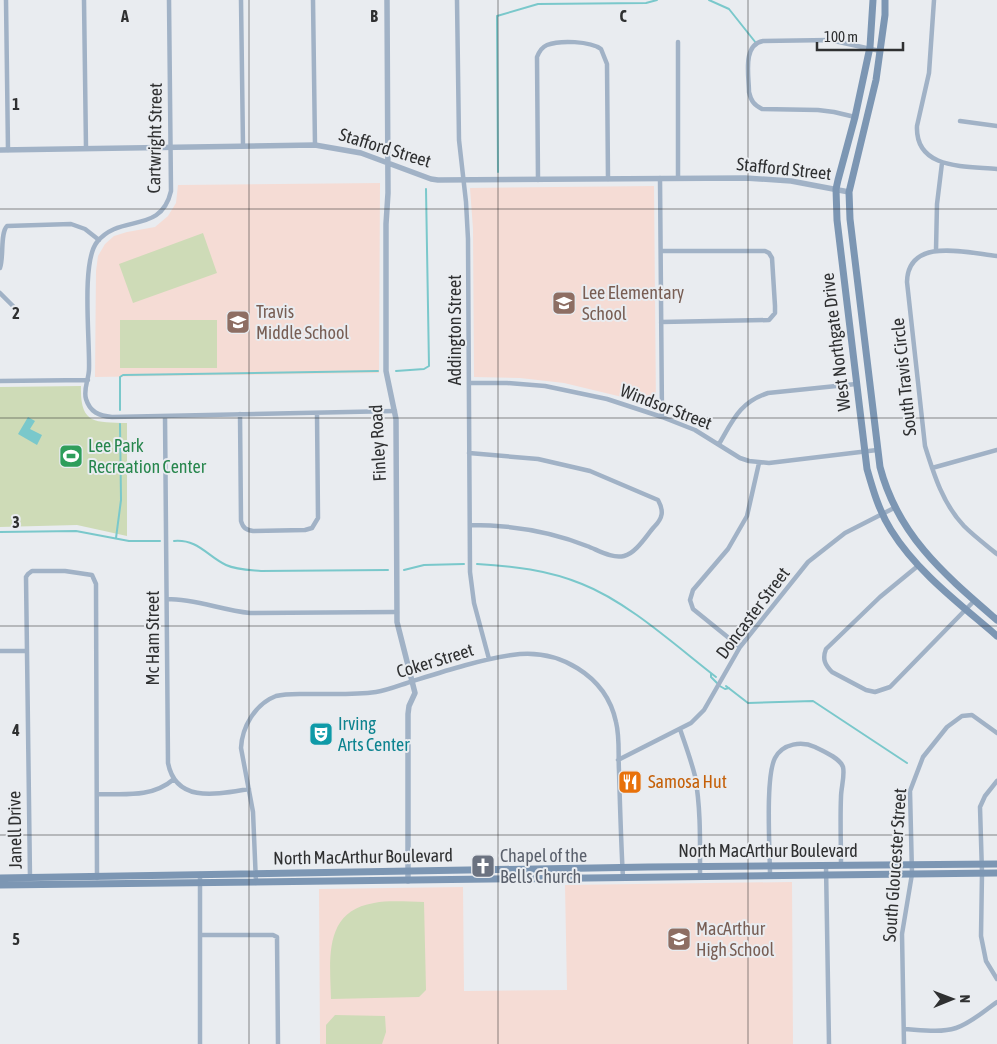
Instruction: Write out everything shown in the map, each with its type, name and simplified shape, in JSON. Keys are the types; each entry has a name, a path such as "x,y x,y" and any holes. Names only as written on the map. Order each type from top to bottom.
{"main road":[{"name":"West Northgate Drive","path":"873,0 870,48 855,117 840,167 836,189 864,453 874,494 882,514 899,542 935,582 997,636"},
{"name":"West Northgate Drive","path":"885,0 885,15 872,99 849,192 850,219 877,450 884,482 894,508 914,539 942,573 997,620"},
{"name":"North MacArthur Boulevard","path":"0,885 97,876 770,865 997,864"},
{"path":"574,868 574,878"},
{"path":"525,869 525,879"},
{"path":"444,870 444,880"},
{"name":"North MacArthur Boulevard","path":"0,878 97,885 997,872"}],"street":[{"path":"6,0 8,150"},
{"path":"84,0 86,148"},
{"name":"Cartwright Street","path":"99,240 118,226 151,219 162,210 170,197 169,0"},
{"path":"241,0 243,146"},
{"path":"313,0 315,145"},
{"name":"Finley Road","path":"387,0 388,193 386,224 386,371 395,411 397,612 399,632 415,693 409,706 408,714 408,881"},
{"name":"Addington Street","path":"457,0 459,140 467,221 471,584 489,659"},
{"path":"934,0 929,73 916,131 924,153 942,163 997,169"},
{"path":"855,117 818,110 762,110 750,99 748,75 750,51 758,42 830,40 880,50"},
{"path":"678,42 678,178"},
{"path":"538,180 537,57 543,48 558,43 587,43 601,49 607,64 608,179"},
{"path":"960,121 997,126"},
{"name":"Stafford Street","path":"0,150 315,145 354,151 431,179 767,179 849,192"},
{"path":"942,163 936,204 936,250 997,256"},
{"path":"660,178 662,417"},
{"path":"0,268 3,257 3,230 7,226 71,224 85,229 99,240 92,250 89,264 88,380 86,385 86,398 89,406 97,414 112,417 395,411"},
{"name":"South Travis Circle","path":"936,250 916,258 910,266 907,282 925,446 944,499 964,526 997,554"},
{"path":"661,251 765,251 769,253 772,258 775,313 769,320 661,322"},
{"path":"0,293 14,307"},
{"path":"0,382 88,380"},
{"name":"Windsor Street","path":"469,383 525,384 607,399 695,430 740,458 759,463 864,453 877,450"},
{"path":"719,444 740,410 747,402 756,397 768,393 856,384"},
{"path":"240,414 241,521 243,526 248,530 295,530 312,528 318,518 318,413"},
{"name":"Mc Ham Street","path":"165,416 168,763 174,779"},
{"path":"932,468 997,450"},
{"path":"469,454 538,459 590,471 658,500 662,510 661,519 633,551 625,556 617,557 582,544 526,530 495,525 470,525"},
{"path":"740,647 693,609 690,605 690,596 701,580 728,549 743,525 751,505 759,463"},
{"name":"Doncaster Street","path":"618,760 691,723 704,710 740,647 808,562 845,533 894,508"},
{"path":"919,565 880,597 834,640 824,656 828,668 832,672 866,690 875,692 890,687 974,601"},
{"name":"Janell Drive","path":"30,881 26,577 32,571 65,571 92,575 96,584 97,794"},
{"path":"167,599 192,600 250,613 397,612"},
{"path":"0,651 27,651"},
{"name":"Coker Street","path":"256,883 255,829 241,748 246,724 266,702 275,697 290,694 362,694 376,692 489,659 520,654 544,654 568,662 582,671 600,688 612,709 618,733 623,878"},
{"name":"South Gloucester Street","path":"904,1044 902,934 912,874 910,790 923,757 947,727 962,716 972,715 997,733"},
{"path":"680,729 691,761 696,785 700,821 700,877"},
{"path":"770,876 770,792 773,762 782,750 797,744 814,747 842,764 841,866"},
{"path":"97,885 97,794 153,792 166,786 174,779 181,787 191,792 222,793 249,789"},
{"path":"997,781 985,796 980,807 982,864 981,936 986,961 997,979"},
{"path":"826,866 828,1044"},
{"path":"200,874 200,1044"},
{"path":"200,935 266,934 277,938 278,1044"},
{"path":"904,1029 941,1030 955,1028 997,1002"}],"shaded area":[{"name":"Travis Middle School","path":"380,183 379,373 95,377 96,271 98,256 105,244 114,236 155,227 168,216 176,203 178,185"},
{"name":"Lee Elementary School","path":"654,186 656,408 618,396 564,383 520,378 474,377 473,229 470,188"},
{"name":"MacArthur High School","path":"792,882 793,1044 320,1044 319,889 463,887 464,991 567,990 565,885"}],"green space":[{"path":"203,233 217,273 133,303 119,264"},
{"path":"120,320 217,320 217,368 120,368"},
{"path":"81,386 81,398 86,414 98,421 127,423 127,536 77,525 0,527 0,387"},
{"path":"393,901 424,902 426,990 419,997 331,999 330,969 333,939 338,927 346,916 357,908 374,903"},
{"path":"335,1015 385,1016 386,1032 382,1044 326,1044 326,1025"}],"water":[{"path":"28,417 35,421 30,429 42,435 37,445 18,434"}],"waterway":[{"path":"498,172 497,16 538,4 646,3 657,0"},
{"path":"709,0 729,9 756,43"},
{"path":"396,371 424,369 429,366 426,189"},
{"path":"120,410 120,377 123,375 378,371"},
{"path":"116,538 121,500 120,424"},
{"path":"0,532 76,531 129,541 160,541"},
{"path":"174,541 196,545 226,565 243,570 388,570"},
{"path":"404,570 424,565 464,564"},
{"path":"477,564 543,572 569,579 599,592 634,613 716,677"},
{"path":"711,674 711,677 717,683"},
{"path":"718,685 725,689 729,688"},
{"path":"726,686 748,703 813,701 907,763"}],"place":[{"name":"Lee Elementary School","path":"564,303"},
{"name":"Travis Middle School","path":"238,322"},
{"name":"Lee Park Recreation Center","path":"71,456"},
{"name":"Irving Arts Center","path":"321,734"},
{"name":"Samosa Hut","path":"630,782"},
{"name":"Chapel of the Bells Church","path":"483,866"},
{"name":"MacArthur High School","path":"679,939"}]}
